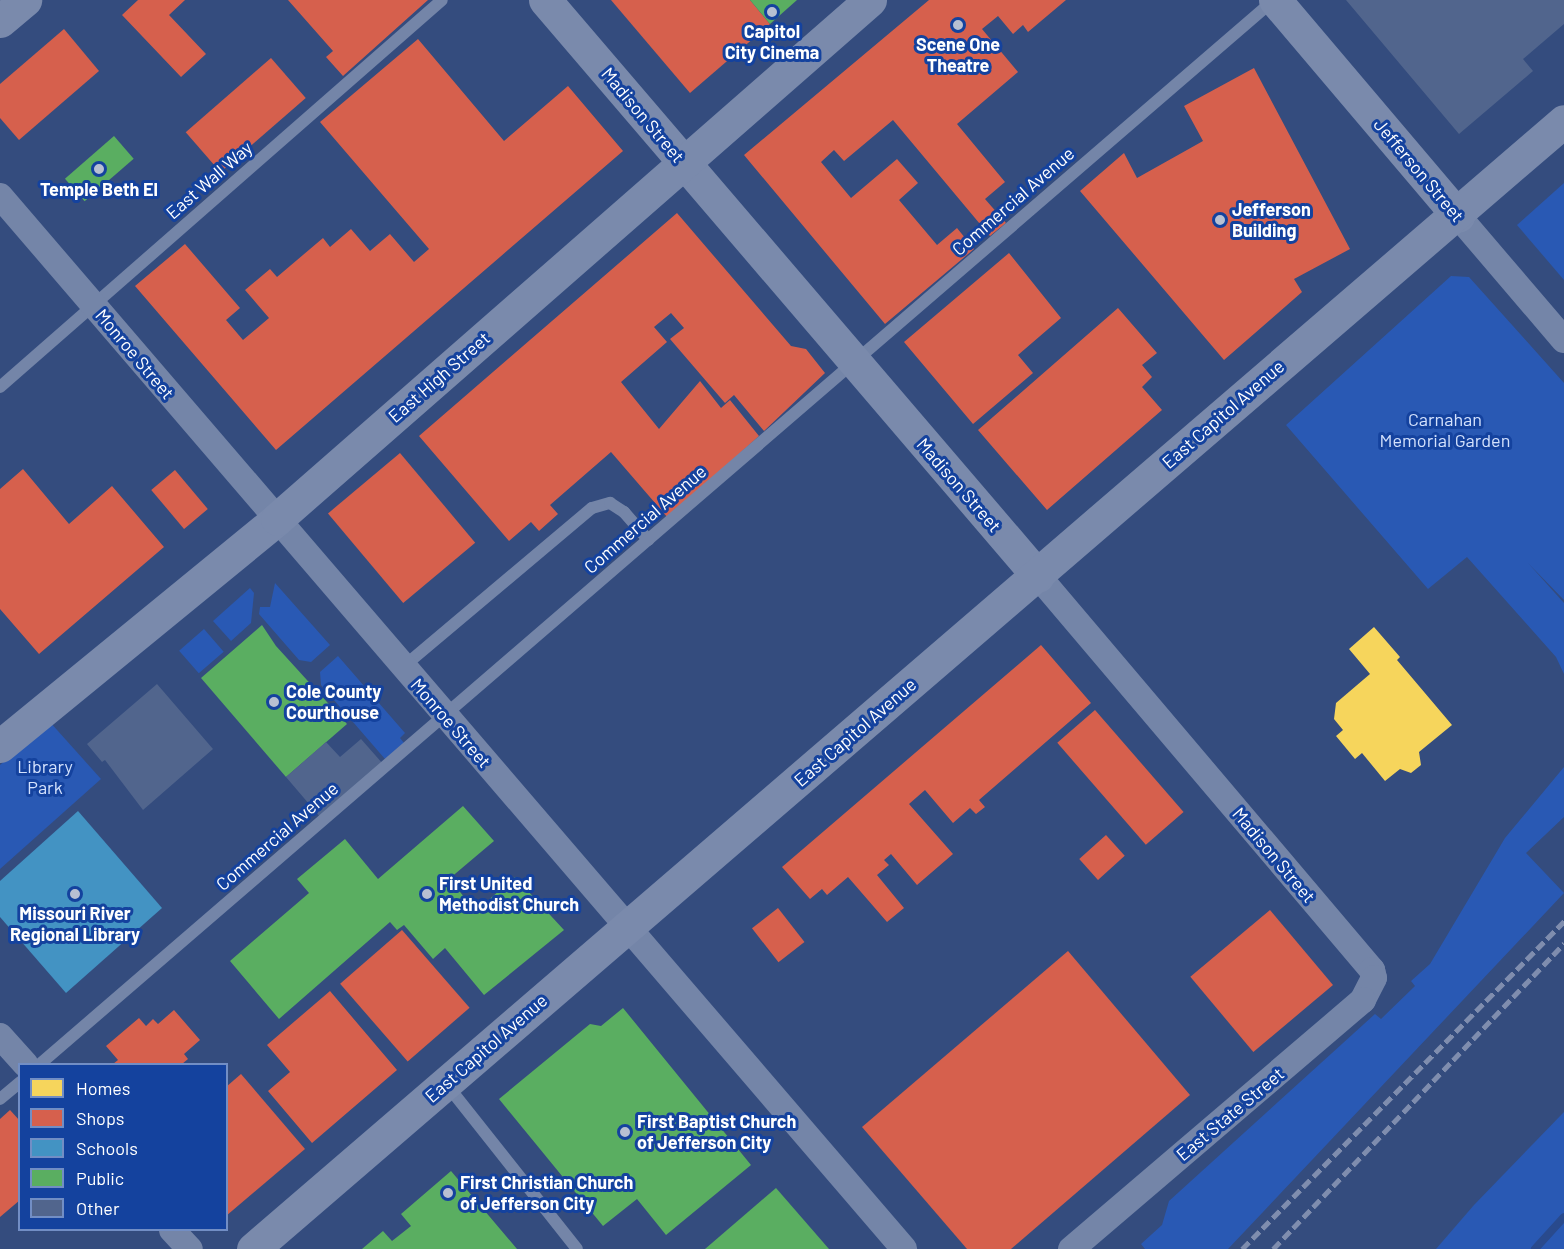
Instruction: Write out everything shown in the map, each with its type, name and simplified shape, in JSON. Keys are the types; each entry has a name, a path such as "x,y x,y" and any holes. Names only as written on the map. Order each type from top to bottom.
{"street":[{"path":"0,21 25,0"},
{"name":"Madison Street","path":"545,0 1372,970"},
{"name":"East High Street","path":"0,746 276,519 870,0"},
{"name":"Jefferson Street","path":"1274,0 1564,340"},
{"name":"East Capitol Avenue","path":"253,1249 1038,576 1419,245 1458,216 1564,121"},
{"name":"Monroe Street","path":"0,196 444,716 904,1249"},
{"name":"East State Street","path":"1071,1249 1363,1000 1373,986 1372,970"},
{"path":"0,1036 23,1063"},
{"path":"173,1231 190,1249"}],"lane":[{"name":"East Wall Way","path":"0,387 442,0"},
{"name":"Commercial Avenue","path":"42,1063 1274,0"},
{"path":"403,667 592,508 610,503 624,512 648,540"},
{"path":"0,1099 18,1084"},
{"path":"446,1084 577,1249"}],"green space":[{"path":"1564,183 1564,280 1517,225"},
{"name":"Carnahan Memorial Garden","path":"1451,276 1469,277 1564,383 1564,600 1528,563 1564,603 1564,674 1556,657 1467,557 1428,589 1286,425"},
{"path":"275,583 330,645 311,662 299,660 259,614 260,607 270,607"},
{"path":"250,588 254,593 251,623 231,641 213,621"},
{"path":"204,629 224,652 199,673 179,651"},
{"path":"338,656 405,733 400,738 404,743 385,759 321,685 320,672"},
{"name":"Library Park","path":"49,721 101,779 0,869 0,765"},
{"path":"1564,767 1564,817 1526,853 1564,893 1228,1249 1145,1249 1141,1244 1162,1225 1169,1201 1375,1014 1381,1019 1415,986 1411,981 1430,964 1505,838"},
{"path":"1564,1112 1564,1249 1436,1249 1474,1205"}],"building: Homes":[{"path":"1374,627 1400,657 1397,660 1452,725 1419,752 1421,765 1411,773 1400,769 1385,781 1362,753 1355,759 1336,736 1343,730 1334,719 1336,703 1370,674 1349,649"}],"building: Shops":[{"path":"138,0 185,0 169,15 206,54 181,77 122,15"},
{"path":"288,0 428,0 343,76 326,57 333,51"},
{"path":"611,0 750,0 770,24 690,93"},
{"path":"929,0 1066,0 1028,32 1023,25 1013,34 998,16 982,29 1018,72 957,124 1005,182 985,199 1006,223 990,236 893,120 844,161 834,150 821,162 851,198 897,159 918,183 899,200 937,245 957,228 974,249 885,324 744,155"},
{"path":"64,29 99,71 19,140 0,118 0,84"},
{"path":"418,39 504,141 568,86 623,151 276,450 135,286 185,244 240,308 226,320 243,340 269,318 245,290 270,269 277,277 323,238 330,247 351,229 370,251 390,234 414,262 429,249 320,122"},
{"path":"271,58 306,98 220,172 186,132"},
{"name":"Jefferson Building","path":"1254,68 1350,249 1294,279 1302,292 1224,360 1080,191 1124,153 1137,178 1203,141 1184,106"},
{"path":"677,213 791,346 806,349 825,373 764,431 734,395 725,403 670,339 684,328 671,313 654,327 667,342 621,382 659,429 700,381 721,408 730,400 759,436 668,518 611,452 550,505 558,514 539,531 531,522 509,541 419,436"},
{"path":"1009,253 1061,318 1018,355 1033,373 973,424 904,342"},
{"path":"1118,308 1157,353 1142,365 1152,377 1142,387 1162,410 1047,510 978,430"},
{"path":"400,453 475,543 403,603 328,513"},
{"path":"23,469 69,524 112,486 164,547 39,654 0,609 0,489"},
{"path":"175,470 208,509 184,529 151,490"},
{"path":"1041,645 1091,703 979,800 985,807 976,814 970,808 953,823 925,790 909,804 953,854 917,885 891,854 884,860 889,865 877,875 904,908 887,922 848,877 827,895 822,889 810,899 782,867"},
{"path":"1095,710 1184,812 1146,845 1057,743"},
{"path":"1106,835 1125,856 1098,880 1079,859"},
{"path":"778,908 804,942 778,962 752,928"},
{"path":"1270,910 1333,985 1253,1052 1190,977"},
{"path":"402,930 470,1008 408,1062 340,984"},
{"path":"1068,951 1190,1095 1011,1249 967,1249 862,1127"},
{"path":"330,991 397,1070 312,1143 268,1091 290,1072 267,1045"},
{"path":"174,1010 200,1040 184,1054 188,1059 183,1063 114,1063 118,1060 106,1046 139,1018 146,1026 153,1019 158,1024"},
{"path":"241,1074 305,1149 228,1214 228,1085"},
{"path":"10,1110 18,1119 18,1202 0,1217 0,1119"}],"building: Schools":[{"name":"Missouri River Regional Library","path":"78,811 162,908 66,993 0,917 0,881"}],"building: Public":[{"name":"Capitol City Cinema","path":"750,0 797,0 770,24"},
{"name":"Temple Beth El","path":"114,136 134,159 85,201 65,179"},
{"name":"Cole County Courthouse","path":"262,625 276,646 347,724 286,777 201,678"},
{"path":"463,806 494,841 449,879 476,911 515,877 564,930 484,995 445,948 433,959 404,925 397,930 390,922 279,1019 230,961 309,893 297,879 345,839 378,879"},
{"name":"First Baptist Church of Jefferson City","path":"623,1008 751,1165 666,1235 637,1199 603,1226 499,1099 590,1024 601,1026"},
{"name":"First Christian Church of Jefferson City","path":"451,1171 517,1249 362,1249 383,1231 392,1241 411,1226 401,1214"},
{"path":"776,1188 829,1249 705,1249"}],"building: Other":[{"path":"1346,0 1564,0 1564,24 1523,59 1533,71 1459,134"},
{"path":"157,684 213,749 143,810 105,760 102,762 87,744"},
{"path":"361,739 383,764 321,818 286,777 326,742 340,757"}],"waterway":[{"path":"1535,1249 1564,1217"}],"railway":[{"path":"1242,1249 1564,921"},
{"path":"1273,1249 1564,943"}],"place":[{"name":"Capitol City Cinema","path":"772,12"},
{"name":"Scene One Theatre","path":"958,25"},
{"name":"Temple Beth El","path":"99,169"},
{"name":"Jefferson Building","path":"1220,220"},
{"name":"Cole County Courthouse","path":"274,702"},
{"name":"Missouri River Regional Library","path":"75,894"},
{"name":"First United Methodist Church","path":"427,894"},
{"name":"First Baptist Church of Jefferson City","path":"625,1132"},
{"name":"First Christian Church of Jefferson City","path":"448,1193"}]}
